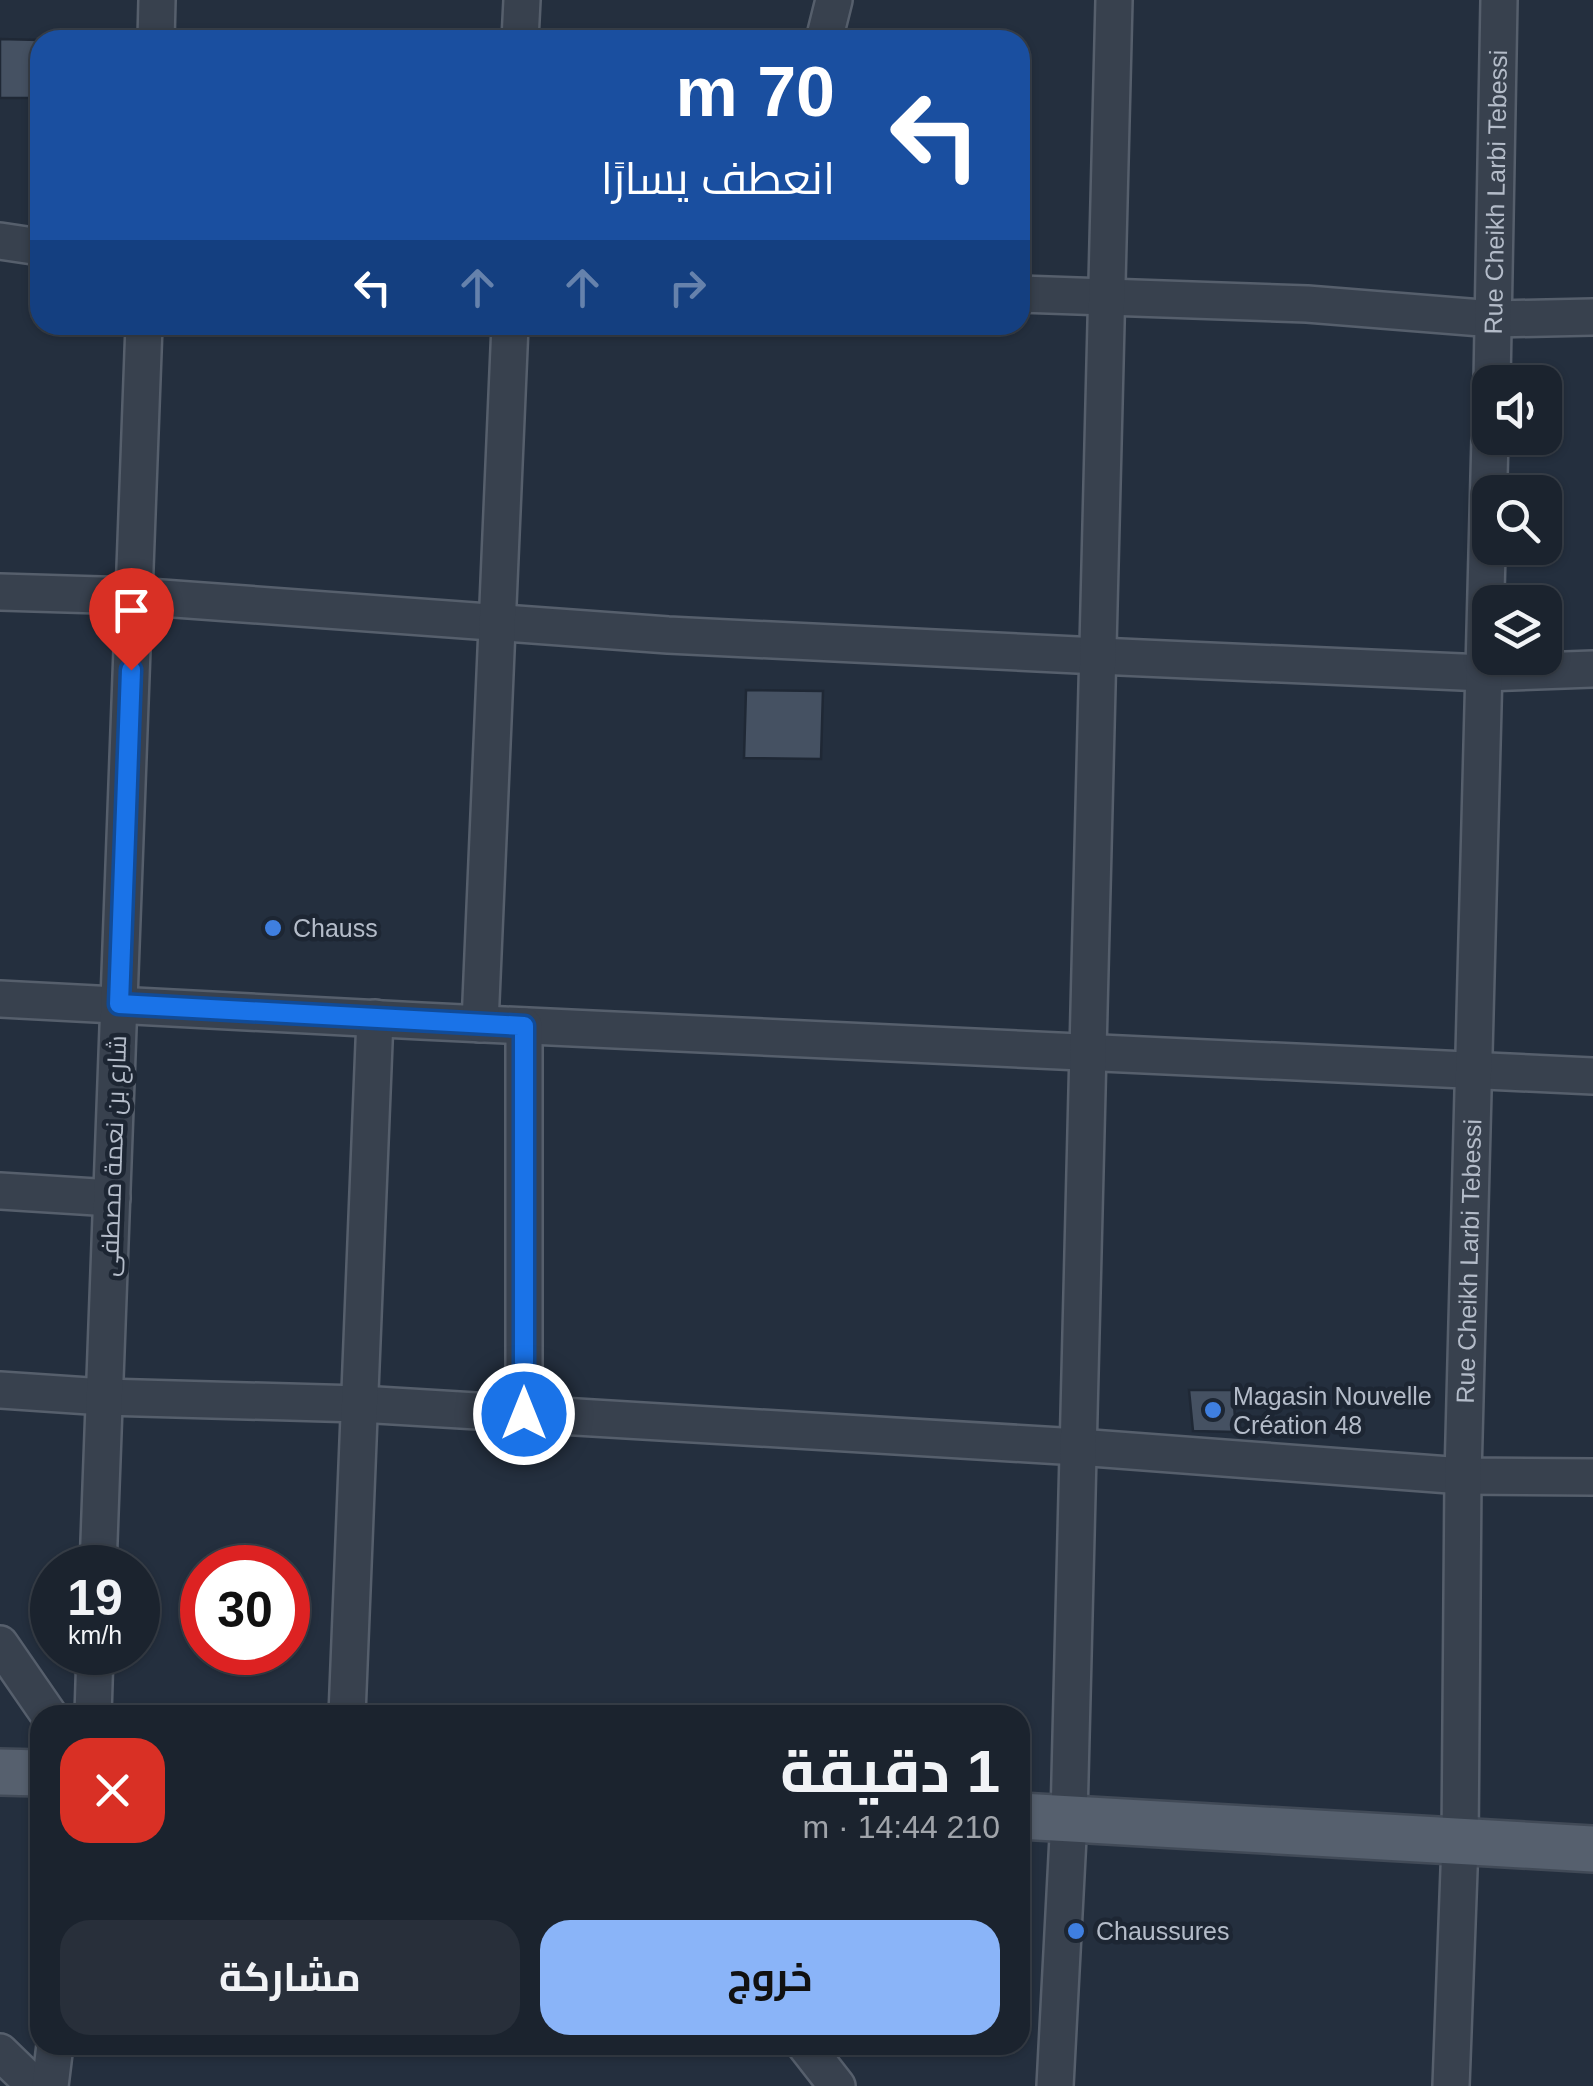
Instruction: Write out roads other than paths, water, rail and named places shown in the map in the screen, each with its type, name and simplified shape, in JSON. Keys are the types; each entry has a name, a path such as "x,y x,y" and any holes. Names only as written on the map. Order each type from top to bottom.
{"main road":[{"path":"0,1772 30,1773"},
{"path":"1030,1816 1593,1850"}],"street":[{"path":"156,30 157,0"},
{"path":"520,30 522,0"},
{"path":"826,30 834,0"},
{"path":"1055,2086 1069,1818 1114,0"},
{"name":"Rue Cheikh Larbi Tebessi","path":"1493,365 1499,0"},
{"path":"0,242 30,246"},
{"path":"1030,294 1307,304 1494,320 1593,317"},
{"name":"شارع بن نعمة مصطفى","path":"99,1545 144,335"},
{"path":"480,1024 510,335"},
{"name":"Rue Cheikh Larbi Tebessi","path":"1486,585 1490,455"},
{"path":"0,592 134,596 668,635 1472,672"},
{"path":"1562,670 1593,669"},
{"name":"Rue Cheikh Larbi Tebessi","path":"1451,2086 1460,1843 1463,1476 1484,675"},
{"path":"0,998 1593,1076"},
{"path":"347,1705 375,1018"},
{"path":"524,1026 524,1414"},
{"path":"0,1191 112,1198"},
{"path":"0,1390 360,1404 1463,1476 1593,1477"},
{"path":"0,1644 42,1705"},
{"path":"92,1705 94,1675"},
{"path":"0,2052 35,2086"},
{"path":"50,2086 54,2055"},
{"path":"813,2055 836,2086"}],"place":[{"name":"Chauss","path":"273,928"},
{"name":"Magasin Nouvelle Création 48","path":"1213,1410"},
{"name":"Chaussures","path":"1076,1931"}]}
